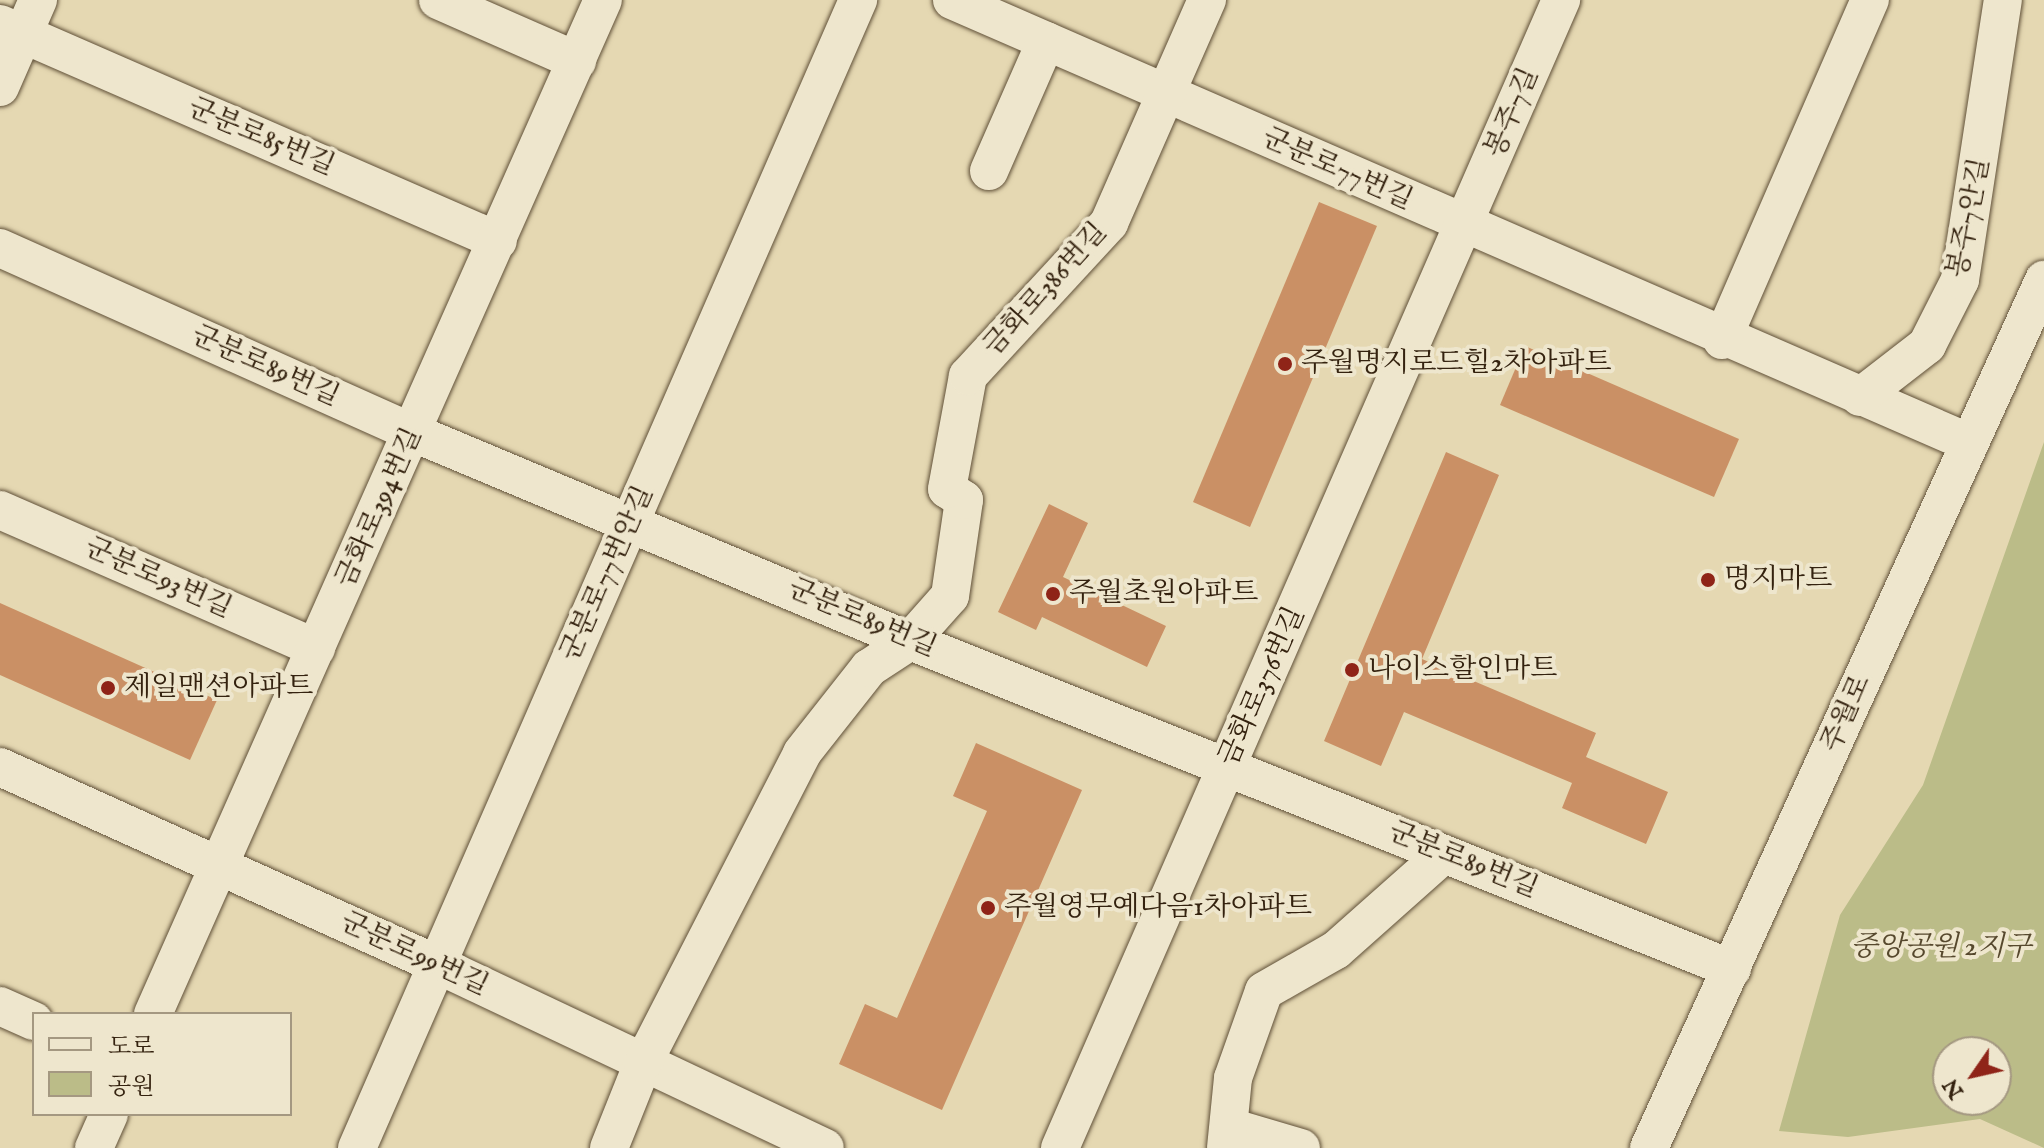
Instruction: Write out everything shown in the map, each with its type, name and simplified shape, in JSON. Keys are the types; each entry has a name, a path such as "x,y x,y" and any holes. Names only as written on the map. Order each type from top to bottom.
{"street":[{"path":"0,87 12,29 38,0"},
{"path":"438,0 577,61"},
{"name":"금화로394번길","path":"154,1012 414,433 603,0"},
{"name":"군분로77번안길","path":"357,1148 858,0"},
{"name":"군분로77번길","path":"952,0 1722,340 1970,443"},
{"name":"금화로386번길","path":"910,641 950,596 964,500 947,489 968,376 1109,223 1207,0"},
{"name":"봉주7길","path":"1465,226 1561,0"},
{"path":"1722,340 1870,0"},
{"name":"봉주7안길","path":"1860,397 1927,345 1960,280 2003,0"},
{"name":"군분로85번길","path":"12,29 498,241"},
{"path":"989,171 1046,41"},
{"name":"금화로376번길","path":"1060,1148 1465,226"},
{"name":"군분로89번길","path":"0,248 414,433 631,520 910,641 1732,969"},
{"name":"주월로","path":"1649,1148 2044,280"},
{"name":"군분로93번길","path":"0,510 316,648"},
{"path":"609,1148 643,1063 802,753 869,668 910,641"},
{"name":"군분로99번길","path":"0,767 436,964 825,1148"},
{"path":"1301,1148 1228,1138 1233,1078 1264,991 1336,950 1444,854"},
{"path":"0,1006 32,1020"},
{"path":"94,1148 108,1116"}],"green space":[{"name":"중앙공원 2지구","path":"2044,442 2044,1148 1980,1119 1848,1137 1779,1131 1840,915 1923,785"}],"building":[{"name":"주월명지로드힐2차아파트","path":"1319,202 1377,226 1250,527 1193,502"},
{"path":"1525,346 1739,439 1714,497 1500,405"},
{"path":"1446,452 1499,475 1422,659 1596,733 1586,757 1668,792 1646,844 1562,808 1572,783 1404,712 1381,766 1324,741"},
{"name":"주월초원아파트","path":"1049,504 1088,523 1063,577 1166,626 1147,667 1042,617 1036,630 998,612"},
{"name":"제일맨션아파트","path":"0,603 217,700 190,760 0,675"},
{"name":"주월영무예다음1차아파트","path":"976,743 1082,790 942,1110 839,1064 865,1004 897,1018 987,811 953,796"}],"place":[{"name":"주월명지로드힐2차아파트","path":"1285,364"},
{"name":"명지마트","path":"1708,580"},
{"name":"주월초원아파트","path":"1053,594"},
{"name":"나이스할인마트","path":"1352,670"},
{"name":"제일맨션아파트","path":"108,688"},
{"name":"주월영무예다음1차아파트","path":"988,908"}]}
